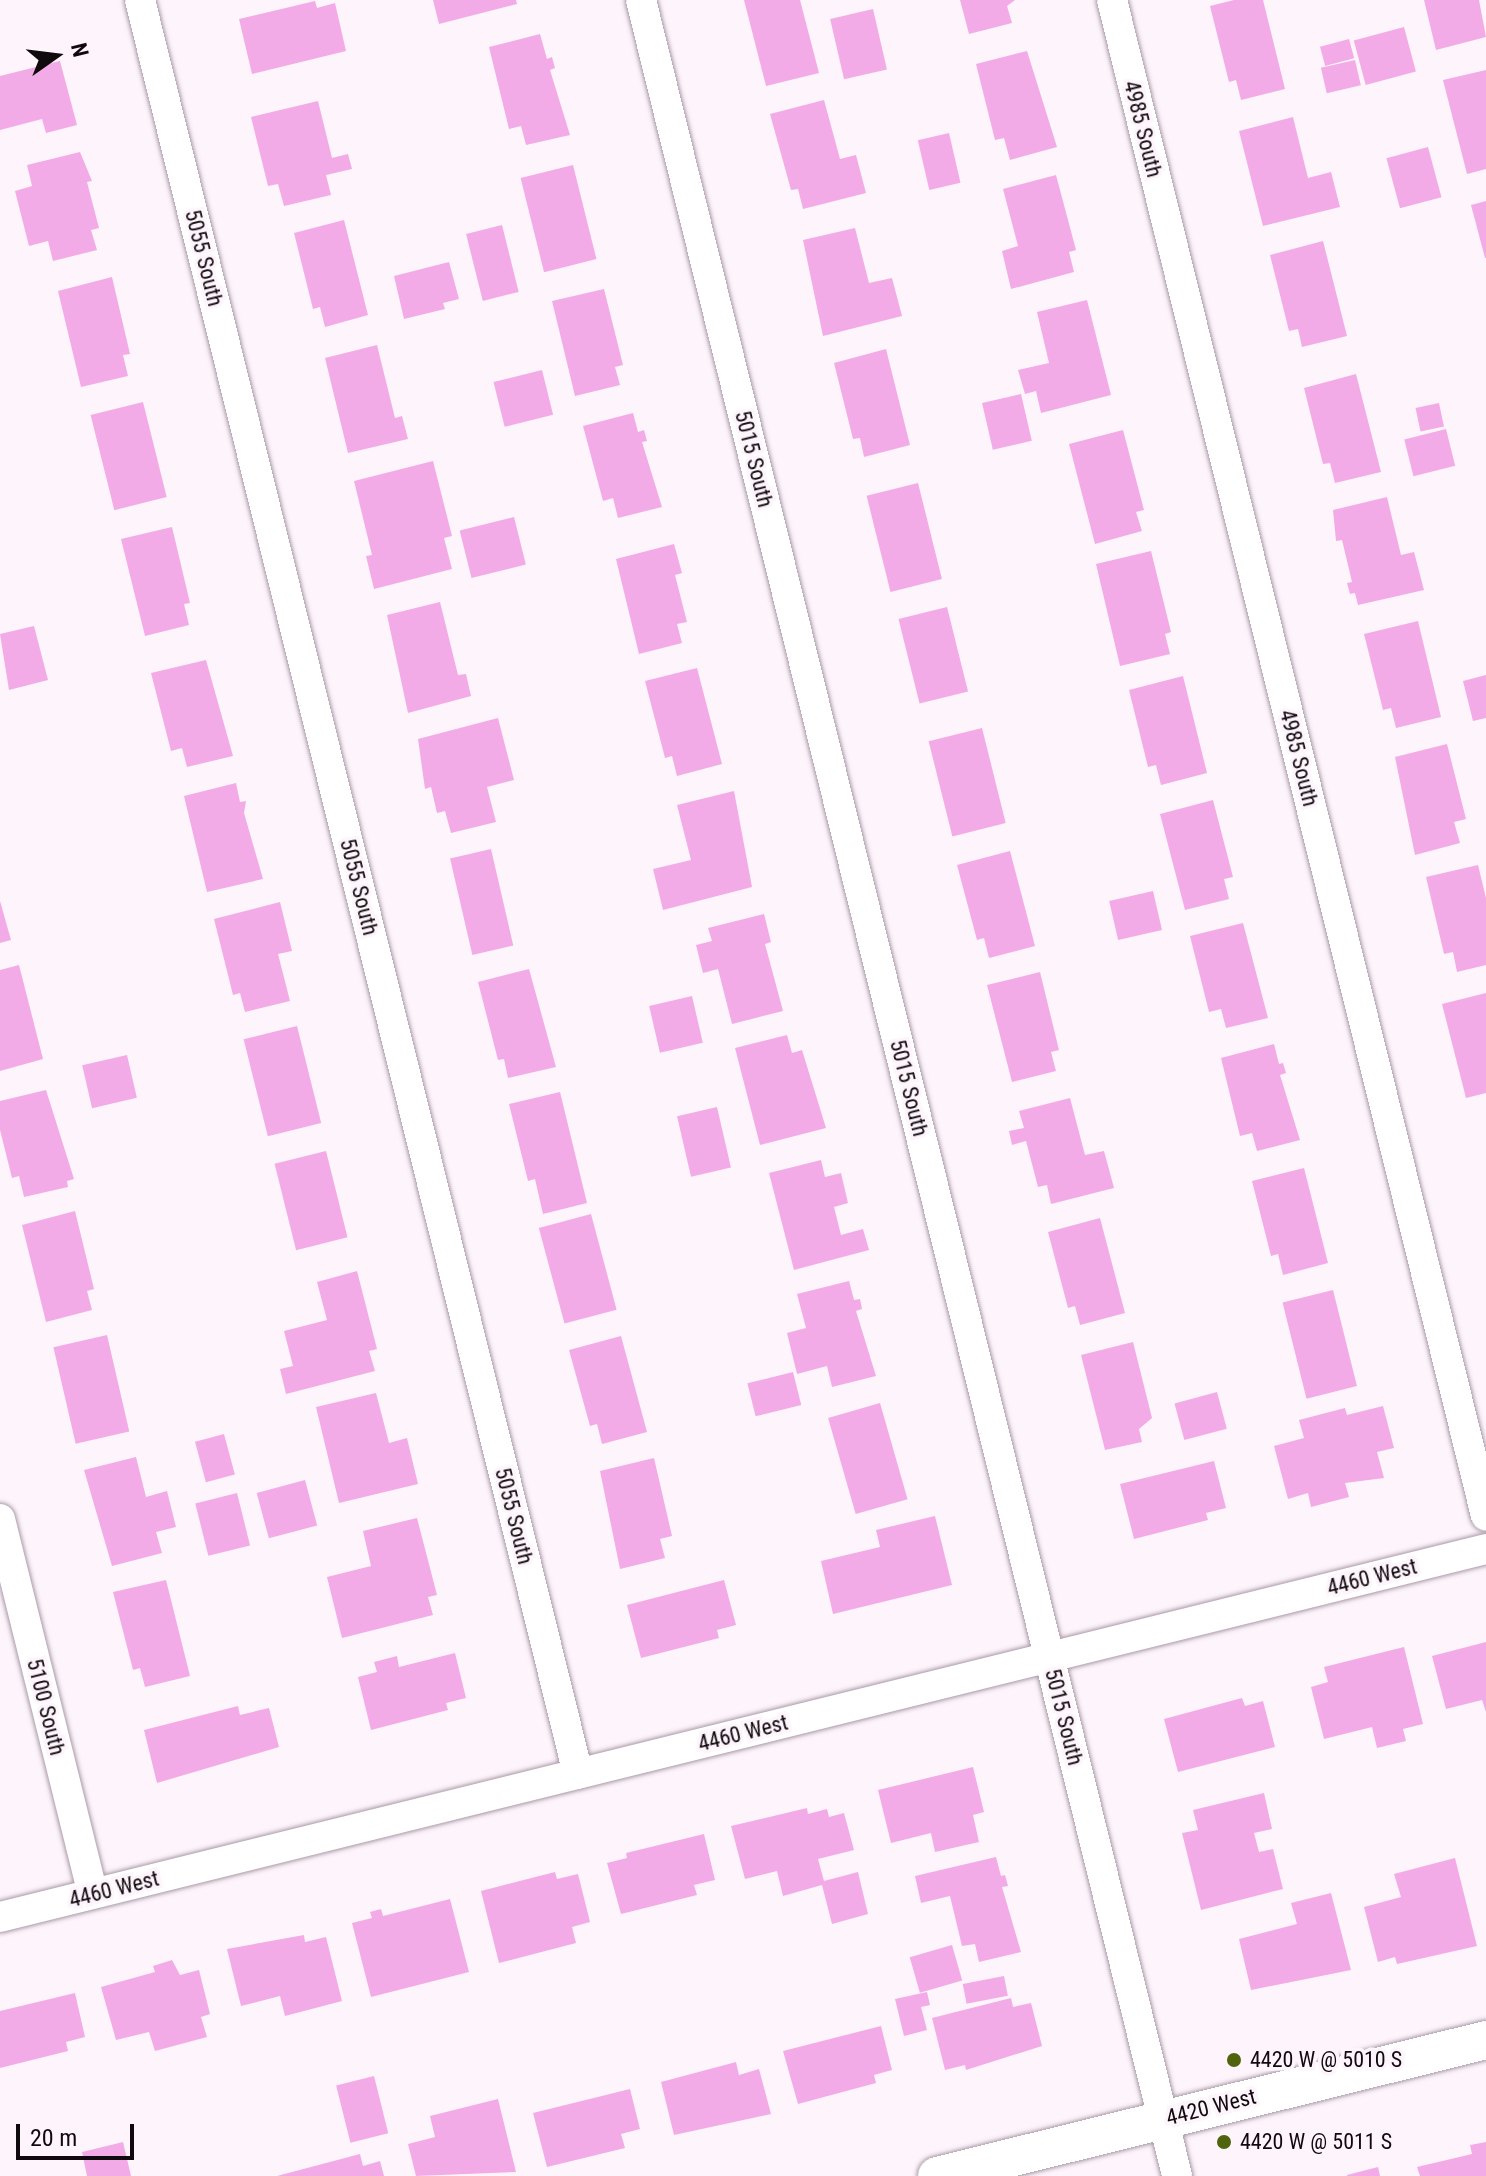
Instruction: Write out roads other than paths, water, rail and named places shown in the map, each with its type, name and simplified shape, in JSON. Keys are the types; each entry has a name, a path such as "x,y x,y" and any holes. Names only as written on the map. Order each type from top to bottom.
{"street":[{"name":"5055 South","path":"140,0 578,1774"},
{"name":"5015 South","path":"641,0 1177,2176"},
{"name":"4985 South","path":"1112,0 1486,1516"},
{"name":"5100 South","path":"0,1519 93,1894"},
{"name":"4460 West","path":"0,1917 1486,1549"},
{"name":"4420 West","path":"937,2176 1486,2040"}],"place":[{"name":"4420 W @ 5010 S","path":"1234,2060"},
{"name":"4420 W @ 5011 S","path":"1224,2142"}]}
